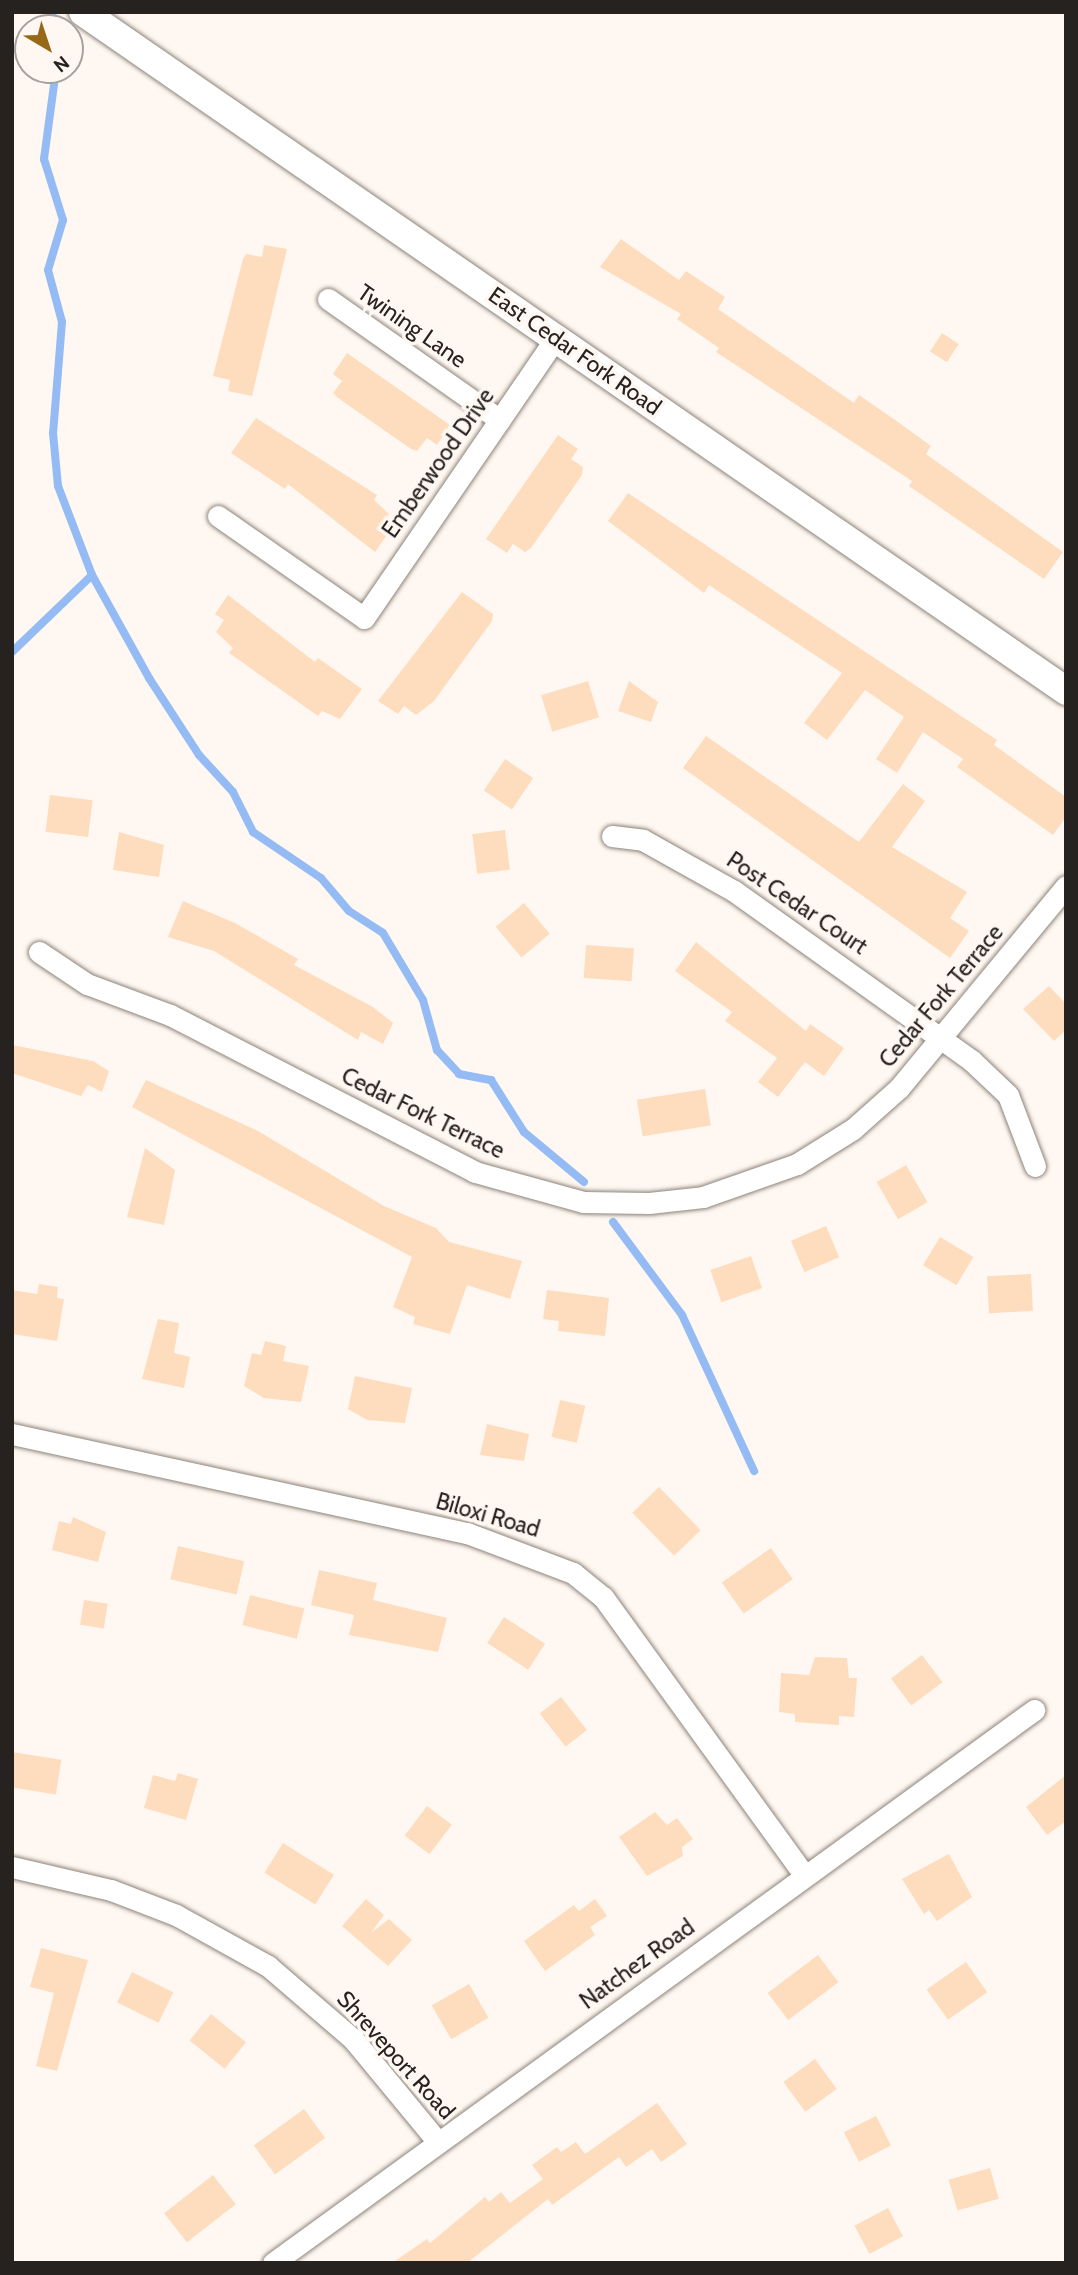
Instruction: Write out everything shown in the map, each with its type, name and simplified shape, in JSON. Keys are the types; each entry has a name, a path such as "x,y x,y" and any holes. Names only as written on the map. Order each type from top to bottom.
{"street":[{"name":"East Cedar Fork Road","path":"83,12 1066,691"},
{"name":"Twining Lane","path":"328,299 500,420"},
{"name":"Emberwood Drive","path":"218,516 364,618 556,338"},
{"name":"Post Cedar Court","path":"611,836 643,841 699,870 940,1038 1008,1095 1035,1166"},
{"name":"Cedar Fork Terrace","path":"39,952 87,984 170,1015 475,1172 583,1202 703,1197 797,1164 853,1129 899,1088 1066,886"},
{"name":"Biloxi Road","path":"12,1434 467,1533 573,1573 620,1619 804,1875"},
{"name":"Natchez Road","path":"273,2263 1034,1710"},
{"name":"Shreveport Road","path":"12,1867 150,1905 268,1966 353,2039 438,2141"}],"building":[{"path":"621,239 679,280 686,271 725,297 718,309 854,403 859,395 898,422 931,446 926,454 1063,552 1044,579 909,486 912,481 716,352 719,348 677,319 681,314 600,267"},
{"path":"264,245 287,249 252,396 228,391 230,380 213,376 243,259 246,254 262,257"},
{"path":"942,333 959,344 947,362 930,351"},
{"path":"347,353 450,425 437,445 427,438 417,451 411,449 333,393 342,381 333,374"},
{"path":"256,418 377,495 374,500 389,514 381,526 389,532 375,552 288,484 285,489 231,453"},
{"path":"558,435 578,449 571,459 583,467 582,475 531,548 525,552 513,544 507,553 486,539"},
{"path":"628,493 997,740 994,745 1066,797 1066,817 1053,835 957,767 963,759 923,732 897,773 876,759 904,717 865,690 827,740 804,723 842,673 709,585 704,593 608,521"},
{"path":"462,592 493,614 492,621 434,701 416,715 404,706 398,714 378,701"},
{"path":"228,595 315,662 318,658 362,689 340,719 322,711 318,716 229,653 233,648 216,632 224,620 215,614"},
{"path":"588,681 599,717 552,732 541,695"},
{"path":"629,681 658,702 651,722 618,711"},
{"path":"706,736 859,842 903,784 925,801 892,847 967,892 950,918 969,931 950,958 683,768"},
{"path":"505,759 533,778 512,810 484,791"},
{"path":"50,795 93,800 88,837 45,832"},
{"path":"505,830 510,870 477,874 472,834"},
{"path":"119,832 164,845 159,877 113,870"},
{"path":"183,901 235,923 298,959 294,965 373,1007 393,1023 383,1044 361,1032 358,1040 214,951 168,937"},
{"path":"524,903 550,934 521,957 496,927"},
{"path":"696,942 806,1031 810,1024 844,1048 824,1076 805,1062 778,1097 758,1082 777,1058 725,1021 732,1012 675,971"},
{"path":"586,945 634,948 632,981 584,978"},
{"path":"1049,986 1066,1004 1066,1030 1054,1041 1023,1009"},
{"path":"12,1045 93,1061 109,1071 102,1092 88,1085 81,1096 12,1073"},
{"path":"146,1080 258,1131 384,1206 436,1228 449,1242 522,1261 510,1299 467,1285 450,1334 413,1324 415,1317 393,1307 412,1257 132,1107"},
{"path":"705,1089 711,1126 643,1136 637,1100"},
{"path":"145,1148 175,1170 164,1225 127,1217"},
{"path":"906,1165 928,1202 898,1219 877,1182"},
{"path":"826,1226 839,1257 804,1272 791,1241"},
{"path":"940,1237 973,1257 956,1285 923,1265"},
{"path":"751,1256 762,1288 721,1302 710,1270"},
{"path":"1031,1274 1033,1311 989,1313 987,1276"},
{"path":"39,1284 58,1287 57,1298 64,1299 57,1341 12,1334 12,1290 37,1294"},
{"path":"547,1290 609,1298 605,1336 558,1331 559,1321 543,1319"},
{"path":"158,1319 179,1323 174,1353 190,1357 184,1388 142,1379"},
{"path":"265,1341 286,1346 283,1361 309,1366 301,1402 264,1398 244,1386 252,1353 261,1355"},
{"path":"355,1376 412,1388 405,1423 367,1420 348,1409"},
{"path":"560,1400 585,1406 577,1443 551,1437"},
{"path":"487,1424 529,1434 524,1461 480,1455"},
{"path":"659,1487 701,1530 674,1556 632,1513"},
{"path":"73,1517 106,1532 98,1562 52,1550 59,1521 71,1524"},
{"path":"178,1546 244,1561 237,1594 170,1579"},
{"path":"771,1548 793,1579 744,1614 722,1582"},
{"path":"319,1570 377,1583 373,1600 447,1618 438,1652 349,1635 354,1615 311,1605"},
{"path":"250,1595 304,1609 297,1639 243,1625"},
{"path":"84,1600 108,1604 104,1628 80,1625"},
{"path":"504,1617 545,1644 528,1670 487,1643"},
{"path":"922,1655 942,1682 911,1706 891,1678"},
{"path":"815,1657 847,1658 849,1678 857,1678 854,1717 839,1716 839,1725 795,1722 795,1714 779,1712 781,1673 809,1675"},
{"path":"561,1697 587,1730 566,1747 540,1714"},
{"path":"12,1752 61,1760 56,1794 12,1787"},
{"path":"178,1773 198,1779 186,1820 144,1808 153,1775 175,1781"},
{"path":"1066,1775 1066,1821 1047,1835 1026,1807"},
{"path":"427,1806 452,1825 429,1854 405,1836"},
{"path":"655,1812 667,1825 677,1818 693,1839 682,1847 683,1856 647,1876 619,1837"},
{"path":"283,1843 334,1875 315,1904 264,1873"},
{"path":"949,1854 972,1897 937,1921 929,1910 924,1914 902,1879"},
{"path":"366,1899 384,1915 371,1933 389,1919 412,1940 388,1966 342,1926"},
{"path":"595,1899 607,1916 590,1927 595,1935 545,1971 524,1941 574,1905 579,1911"},
{"path":"41,1948 88,1960 57,2071 36,2066 54,1993 30,1987"},
{"path":"818,1955 838,1982 788,2020 768,1993"},
{"path":"966,1962 987,1992 948,2020 927,1990"},
{"path":"132,1972 173,1992 158,2023 117,2003"},
{"path":"469,1984 488,2018 451,2039 432,2006"},
{"path":"211,2014 246,2042 225,2069 190,2040"},
{"path":"815,2059 837,2089 805,2112 783,2082"},
{"path":"657,2103 687,2144 661,2162 652,2149 626,2167 619,2157 552,2205 548,2199 467,2263 392,2263 427,2239 430,2243 485,2197 489,2202 501,2192 510,2203 543,2179 532,2165 557,2147 561,2152 576,2142 585,2154"},
{"path":"304,2109 325,2138 275,2175 254,2145"},
{"path":"876,2116 891,2145 859,2162 844,2132"},
{"path":"990,2168 999,2199 957,2211 949,2180"},
{"path":"213,2175 236,2204 187,2242 164,2213"},
{"path":"888,2208 903,2236 869,2254 854,2226"}],"waterway":[{"path":"54,84 44,159 63,220 48,270 62,322 53,433 58,486 92,575 149,678 199,755 233,792 253,832 321,878 349,911 383,933 423,1000 437,1050 459,1074 491,1080 524,1132 584,1182"},
{"path":"12,652 92,575"},
{"path":"613,1222 682,1315 754,1471"}]}
